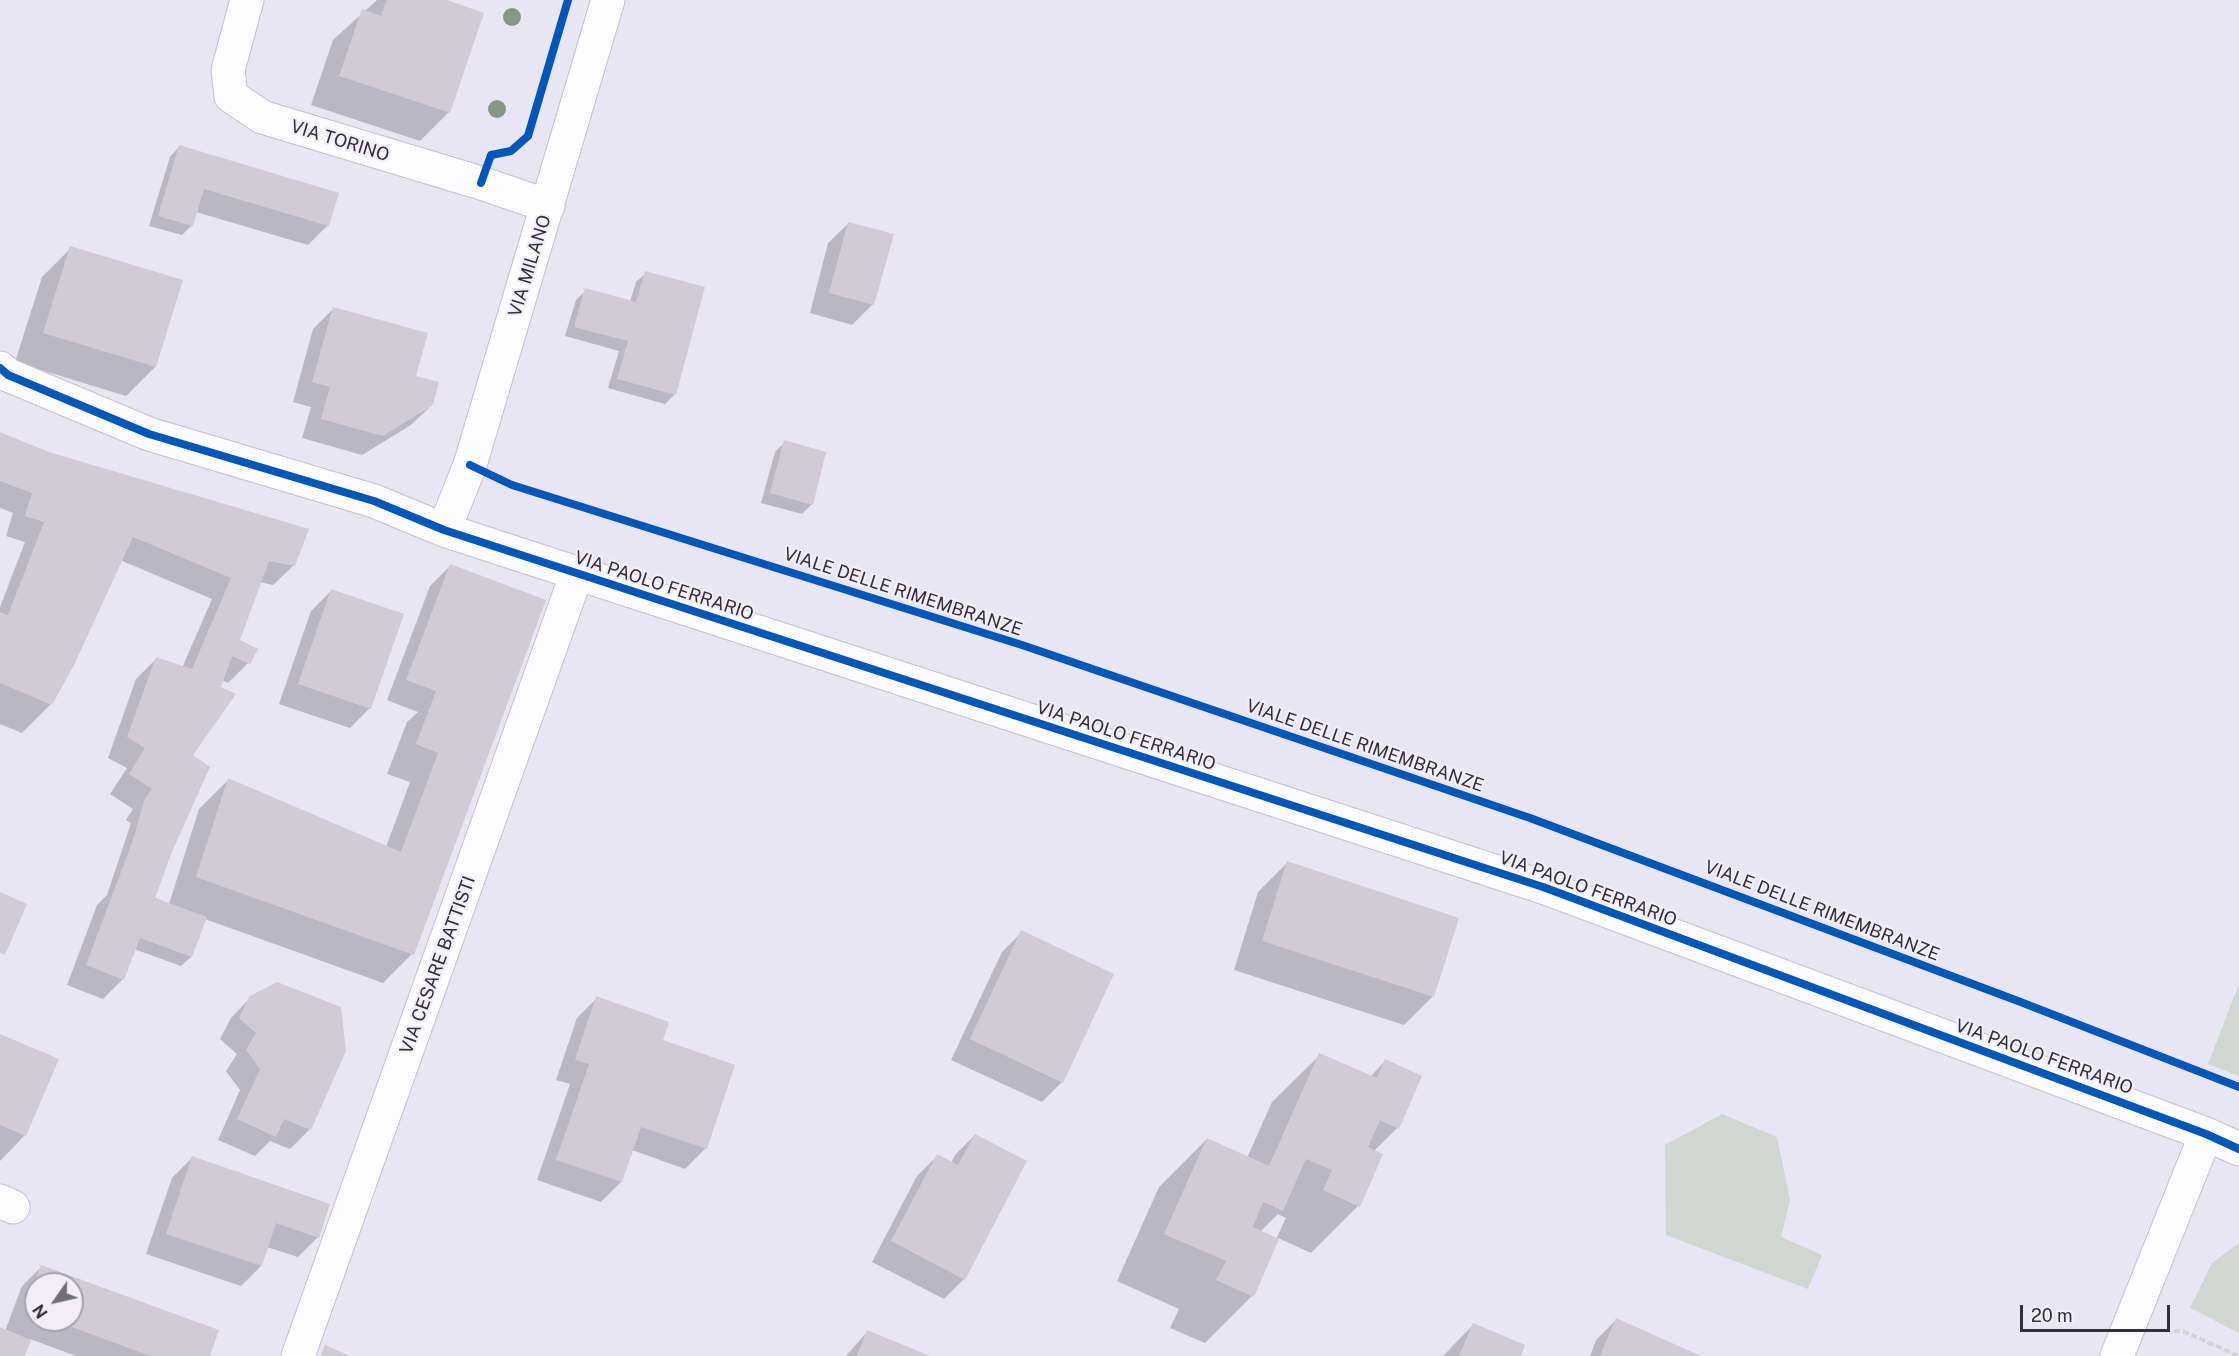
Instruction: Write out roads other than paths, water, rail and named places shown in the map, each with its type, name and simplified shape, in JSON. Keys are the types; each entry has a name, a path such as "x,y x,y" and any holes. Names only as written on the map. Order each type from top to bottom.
{"street":[{"name":"VIA TORINO","path":"247,0 228,70 231,96 262,117 481,183 548,206"},
{"name":"VIA MILANO","path":"444,530 470,465 608,0"},
{"name":"VIA PAOLO FERRARIO","path":"0,368 8,375 149,434 374,501 444,530 1543,887 2206,1134 2239,1149"},
{"name":"VIA CESARE BATTISTI","path":"298,1356 578,573"},
{"path":"2123,1342 2206,1134"}]}
